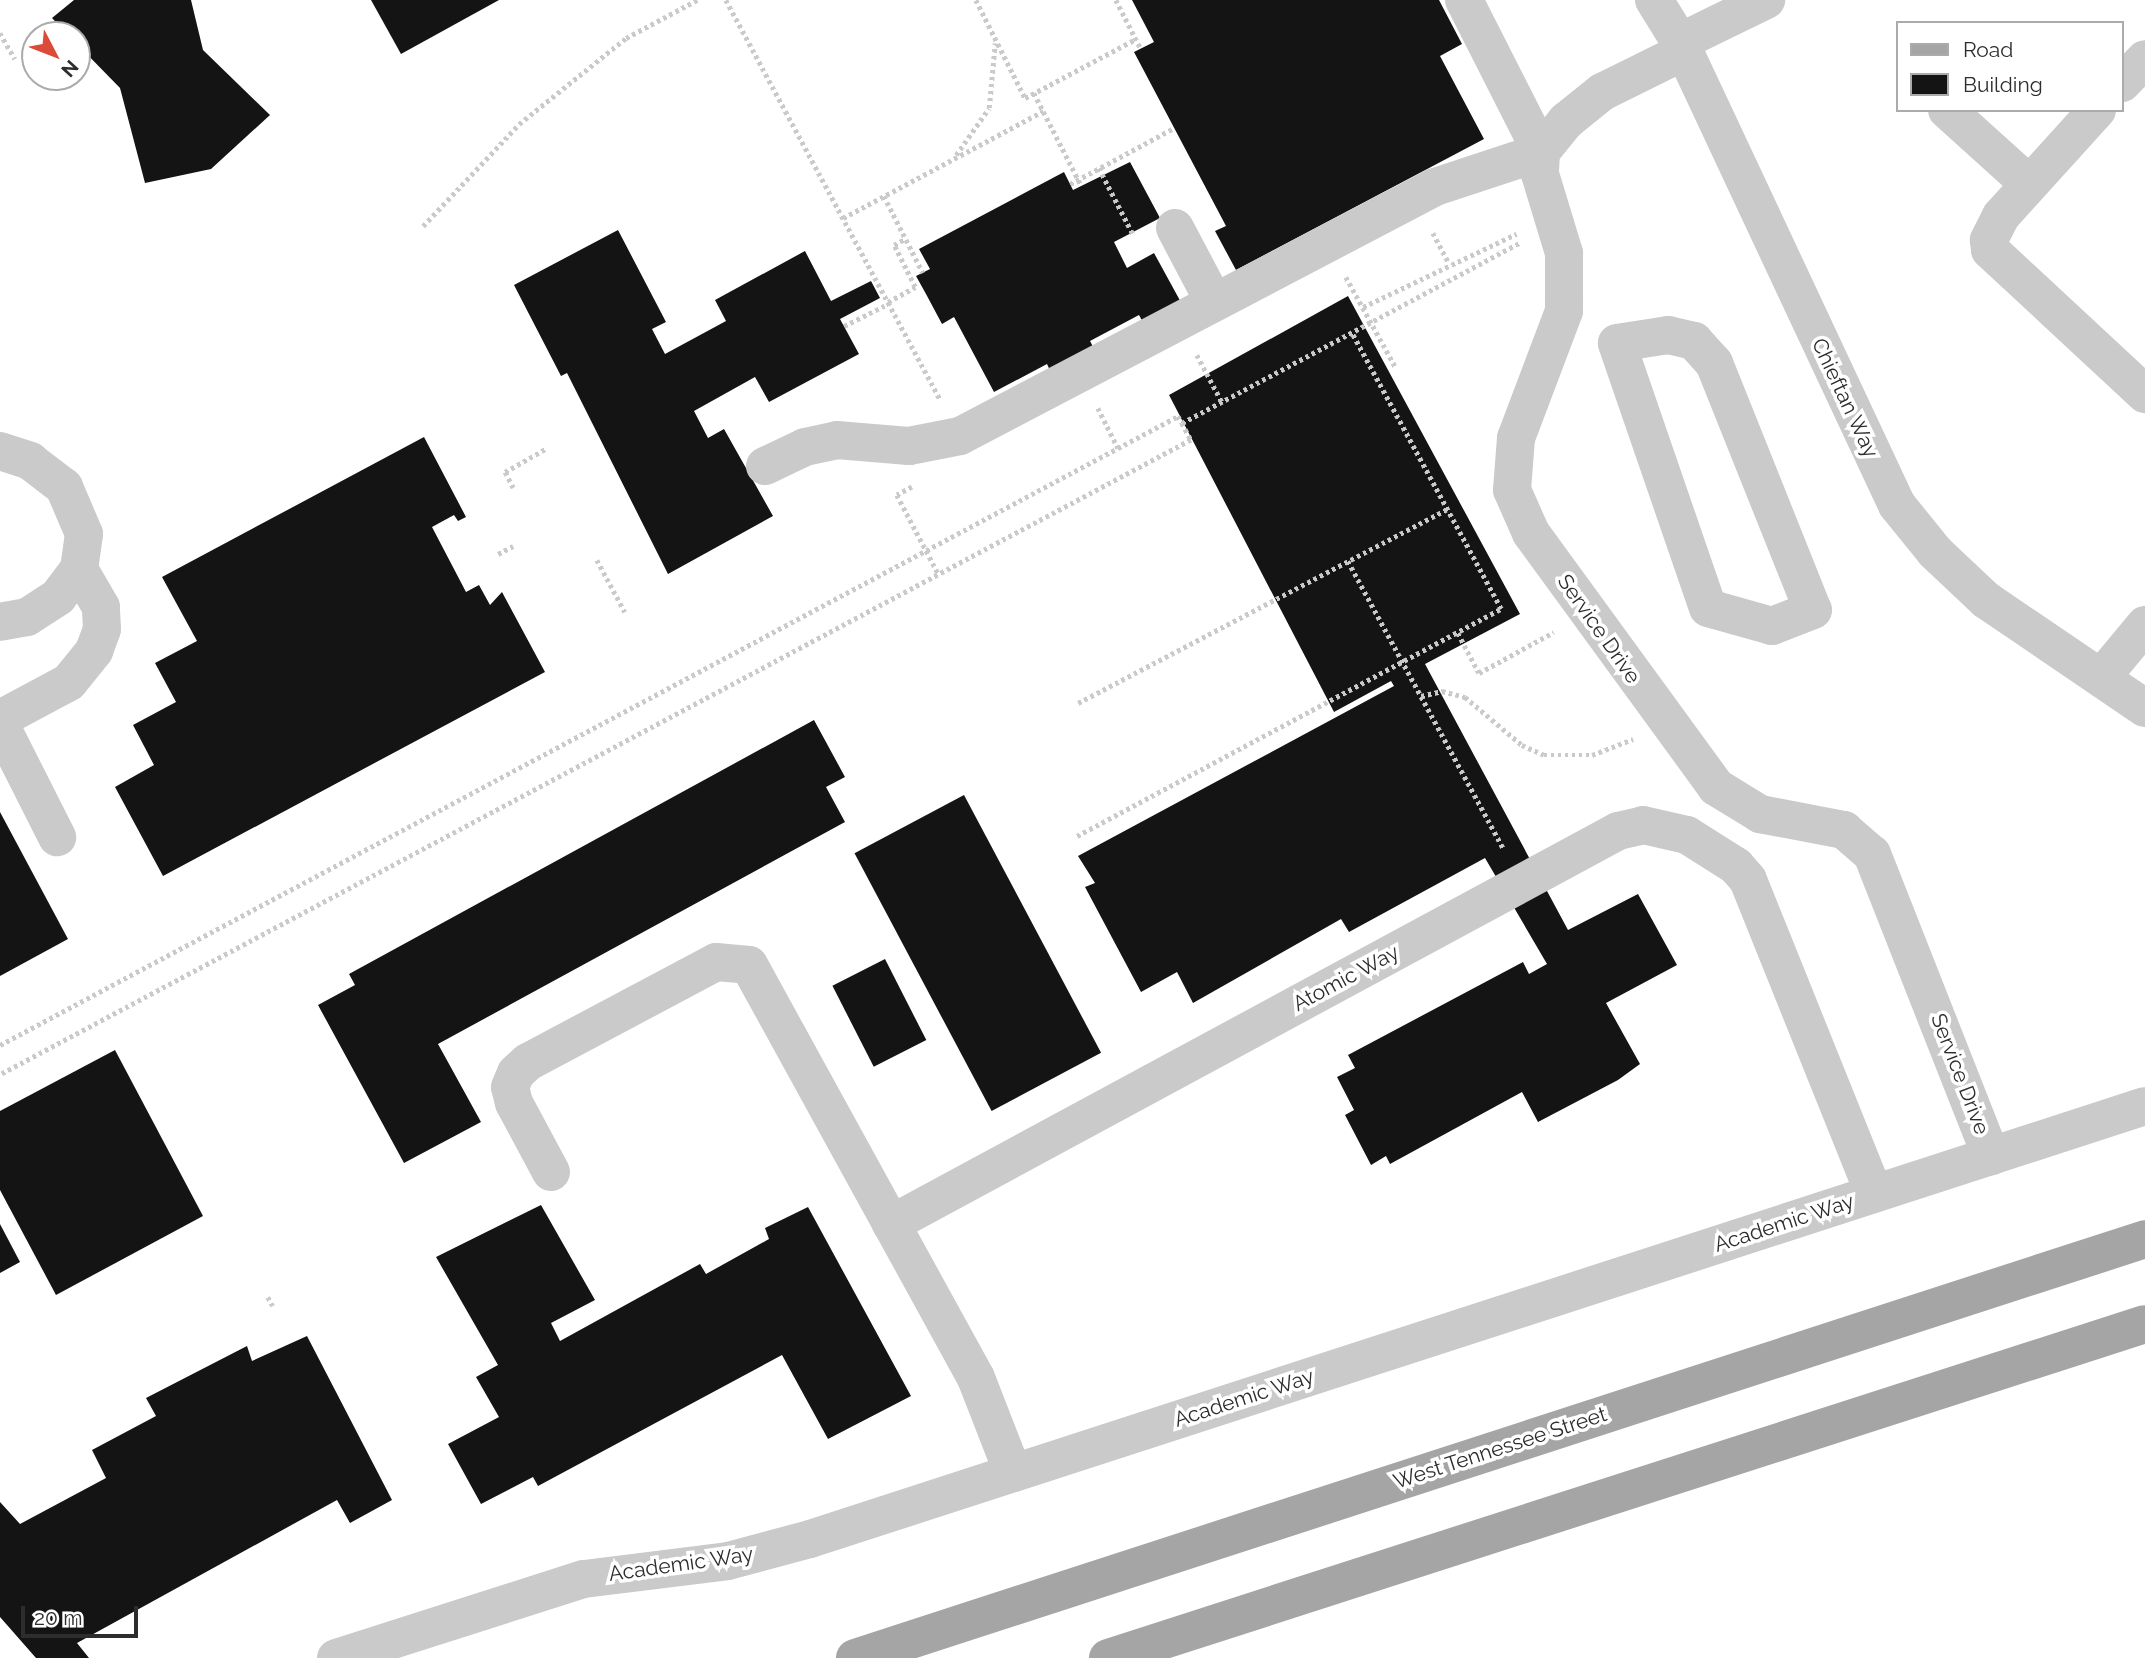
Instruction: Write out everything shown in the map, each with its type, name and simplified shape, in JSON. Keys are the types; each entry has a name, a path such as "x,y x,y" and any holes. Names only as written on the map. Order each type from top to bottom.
{"main road":[{"name":"West Tennessee Street","path":"855,1658 2145,1240"},
{"path":"1108,1658 2145,1324"}],"street":[{"path":"1464,0 1541,152"},
{"name":"Chieftan Way","path":"1654,0 1683,46 1897,505 1940,557 1986,600 2145,708"},
{"path":"765,466 828,441 909,446 960,436 1452,178 1541,152 1596,97 1766,0"},
{"path":"2124,81 2145,59"},
{"path":"1949,112 2029,184"},
{"path":"2095,112 1993,227 1990,250 2145,394"},
{"name":"Service Drive","path":"1541,152 1540,174 1564,253 1563,322 1512,450 1516,501 1531,533 1697,765 1736,803 1774,817 1844,830 1872,854 1991,1156"},
{"path":"1175,228 1214,302"},
{"path":"1563,322 1617,343 1682,336 1714,363 1813,610 1772,626 1708,608 1617,343"},
{"path":"0,451 42,468 72,499 84,534 79,569 48,605 27,617 0,622"},
{"path":"0,719 69,682 94,651 102,629 101,607 79,569"},
{"path":"2101,678 2145,625"},
{"path":"0,724 57,837"},
{"path":"1707,848 1736,803"},
{"name":"Atomic Way","path":"891,1224 1618,831 1643,825 1668,829 1736,866 1757,896 1874,1194"},
{"path":"551,1172 510,1087 528,1062 716,962 749,965 975,1378 1013,1473"},
{"name":"Academic Way","path":"336,1658 584,1580 764,1552 2145,1106"}],"path":[{"path":"424,226 519,124 626,38 696,0"},
{"path":"726,0 960,436"},
{"path":"975,0 1025,98 1136,39"},
{"path":"1116,0 1141,49"},
{"path":"0,33 15,59"},
{"path":"950,160 978,131 989,108 995,38"},
{"path":"1034,93 1081,185"},
{"path":"843,218 1043,111"},
{"path":"1070,184 1174,128"},
{"path":"884,196 923,273"},
{"path":"1363,306 1508,233 1521,234"},
{"path":"1182,424 1535,235"},
{"path":"888,302 915,287 894,245 905,239"},
{"path":"1343,270 1396,368"},
{"path":"844,326 922,286"},
{"path":"1077,836 1501,609 1351,332"},
{"path":"1208,375 1222,402"},
{"path":"0,1045 1178,416 1191,440 0,1075"},
{"path":"1108,428 1118,448"},
{"path":"513,488 505,472 547,448"},
{"path":"904,508 939,575"},
{"path":"1078,703 1447,509"},
{"path":"498,554 513,547"},
{"path":"597,560 625,612"},
{"path":"1348,561 1508,858"},
{"path":"1458,633 1479,673 1558,630"},
{"path":"1421,696 1442,691 1465,697 1522,745 1544,755 1592,755 1640,734"},
{"path":"268,1297 273,1306"}],"building":[{"path":"74,0 191,0 203,50 270,115 211,169 145,183 120,88 91,58 91,21 55,21 52,18"},
{"path":"371,0 499,0 401,54"},
{"path":"1132,0 1439,0 1462,44 1440,56 1484,139 1236,270 1215,231 1226,226 1134,52 1154,42"},
{"path":"1130,162 1160,218 1114,242 1127,268 1154,253 1183,306 1145,326 1139,315 1090,341 1098,356 1054,379 1047,364 994,392 954,317 942,324 916,276 930,269 919,249 1064,172 1073,190"},
{"path":"618,230 666,322 652,329 665,354 726,321 715,300 805,251 831,301 871,281 880,298 840,319 859,354 769,402 755,377 694,411 708,438 724,429 773,516 668,574 567,373 561,376 514,285"},
{"path":"1348,296 1520,614 1425,664 1568,930 1638,894 1677,965 1606,1003 1640,1064 1618,1080 1538,1122 1522,1092 1390,1164 1386,1156 1371,1165 1345,1115 1354,1110 1337,1077 1355,1068 1348,1055 1523,962 1529,974 1547,964 1485,858 1349,932 1341,919 1193,1003 1177,972 1141,992 1085,887 1095,883 1078,856 1394,686 1391,681 1334,712 1169,395"},
{"path":"424,437 466,517 458,521 454,515 432,527 466,592 479,585 490,605 502,592 545,672 163,876 115,787 154,765 133,725 176,702 155,663 197,641 162,577"},
{"path":"814,720 845,777 826,787 845,822 438,1044 481,1122 404,1163 318,1005 355,985 349,974"},
{"path":"964,795 1101,1053 992,1111 855,853"},
{"path":"0,812 68,939 0,976"},
{"path":"885,959 926,1040 874,1067 832,986"},
{"path":"115,1050 203,1216 56,1295 0,1190 0,1111"},
{"path":"541,1205 595,1300 551,1323 560,1341 700,1264 706,1274 769,1239 765,1228 808,1207 911,1396 828,1439 782,1355 538,1486 533,1477 481,1504 448,1444 499,1417 476,1377 498,1365 436,1257"},
{"path":"0,1224 20,1262 0,1273"},
{"path":"307,1336 392,1500 350,1523 337,1500 77,1643 89,1658 36,1658 0,1617 0,1502 20,1524 106,1478 92,1450 156,1416 146,1398 247,1346 252,1361"}]}
